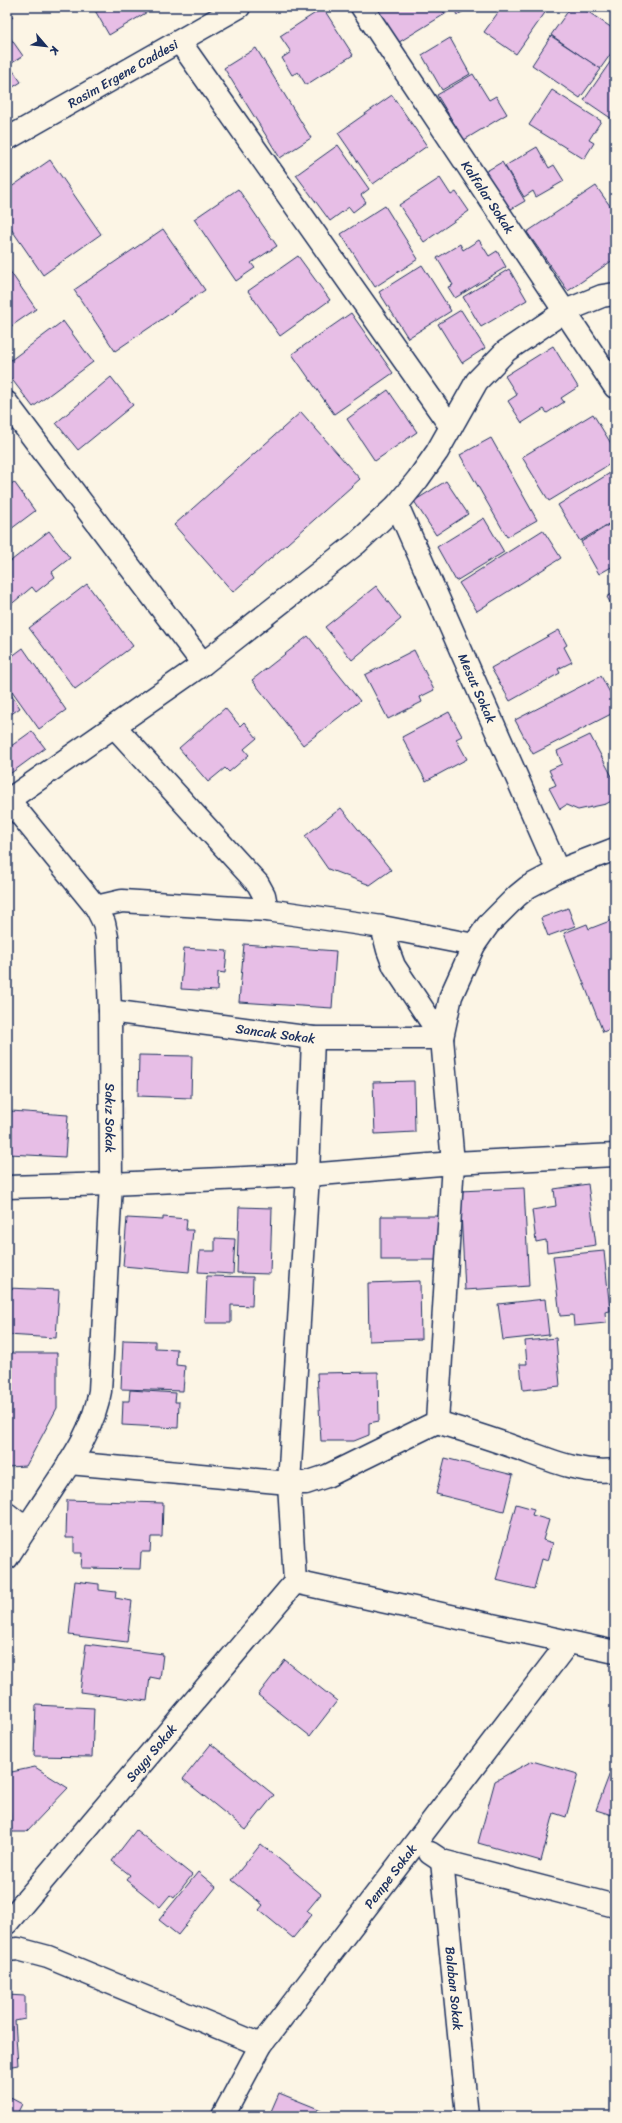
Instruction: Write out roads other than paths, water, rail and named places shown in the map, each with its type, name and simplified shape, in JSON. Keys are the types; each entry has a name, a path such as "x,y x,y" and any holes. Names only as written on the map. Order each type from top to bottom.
{"street":[{"name":"Rasim Ergene Caddesi","path":"7,140 239,7"},
{"name":"Kalfalar Sokak","path":"362,7 566,311 615,387"},
{"path":"180,42 451,427"},
{"path":"7,804 114,726 203,664 357,542 397,505 422,474 451,427 463,402 477,381 506,351 566,311 602,296 615,294"},
{"path":"7,402 203,664"},
{"name":"Mesut Sokak","path":"397,505 558,871"},
{"path":"114,726 258,884 264,895 267,910"},
{"name":"Sakız Sokak","path":"7,804 96,907 104,923 108,936 111,1184 100,1391 93,1418 69,1463 7,1558"},
{"path":"437,1422 453,1163 442,1038 451,996 458,976 474,945 488,925 517,896 528,887 558,871 615,849"},
{"path":"96,907 122,901 267,910 382,927 474,945"},
{"path":"382,927 394,966 442,1038"},
{"name":"Sancak Sokak","path":"110,1011 313,1038 442,1038"},
{"path":"313,1038 308,1175 289,1483 295,1582 568,1643 615,1652"},
{"path":"7,1187 308,1175 453,1163 615,1155"},
{"path":"69,1463 289,1483 306,1483 327,1476 437,1422 472,1432 563,1466 583,1471 615,1470"},
{"path":"7,1514 26,1529"},
{"name":"Saygı Sokak","path":"7,1923 295,1582"},
{"name":"Pempe Sokak","path":"223,2116 261,2045 568,1643"},
{"path":"416,1843 442,1861 615,1906"},
{"name":"Balaban Sokak","path":"442,1861 467,2116"},
{"path":"7,1950 18,1949 48,1957 261,2045"}]}
